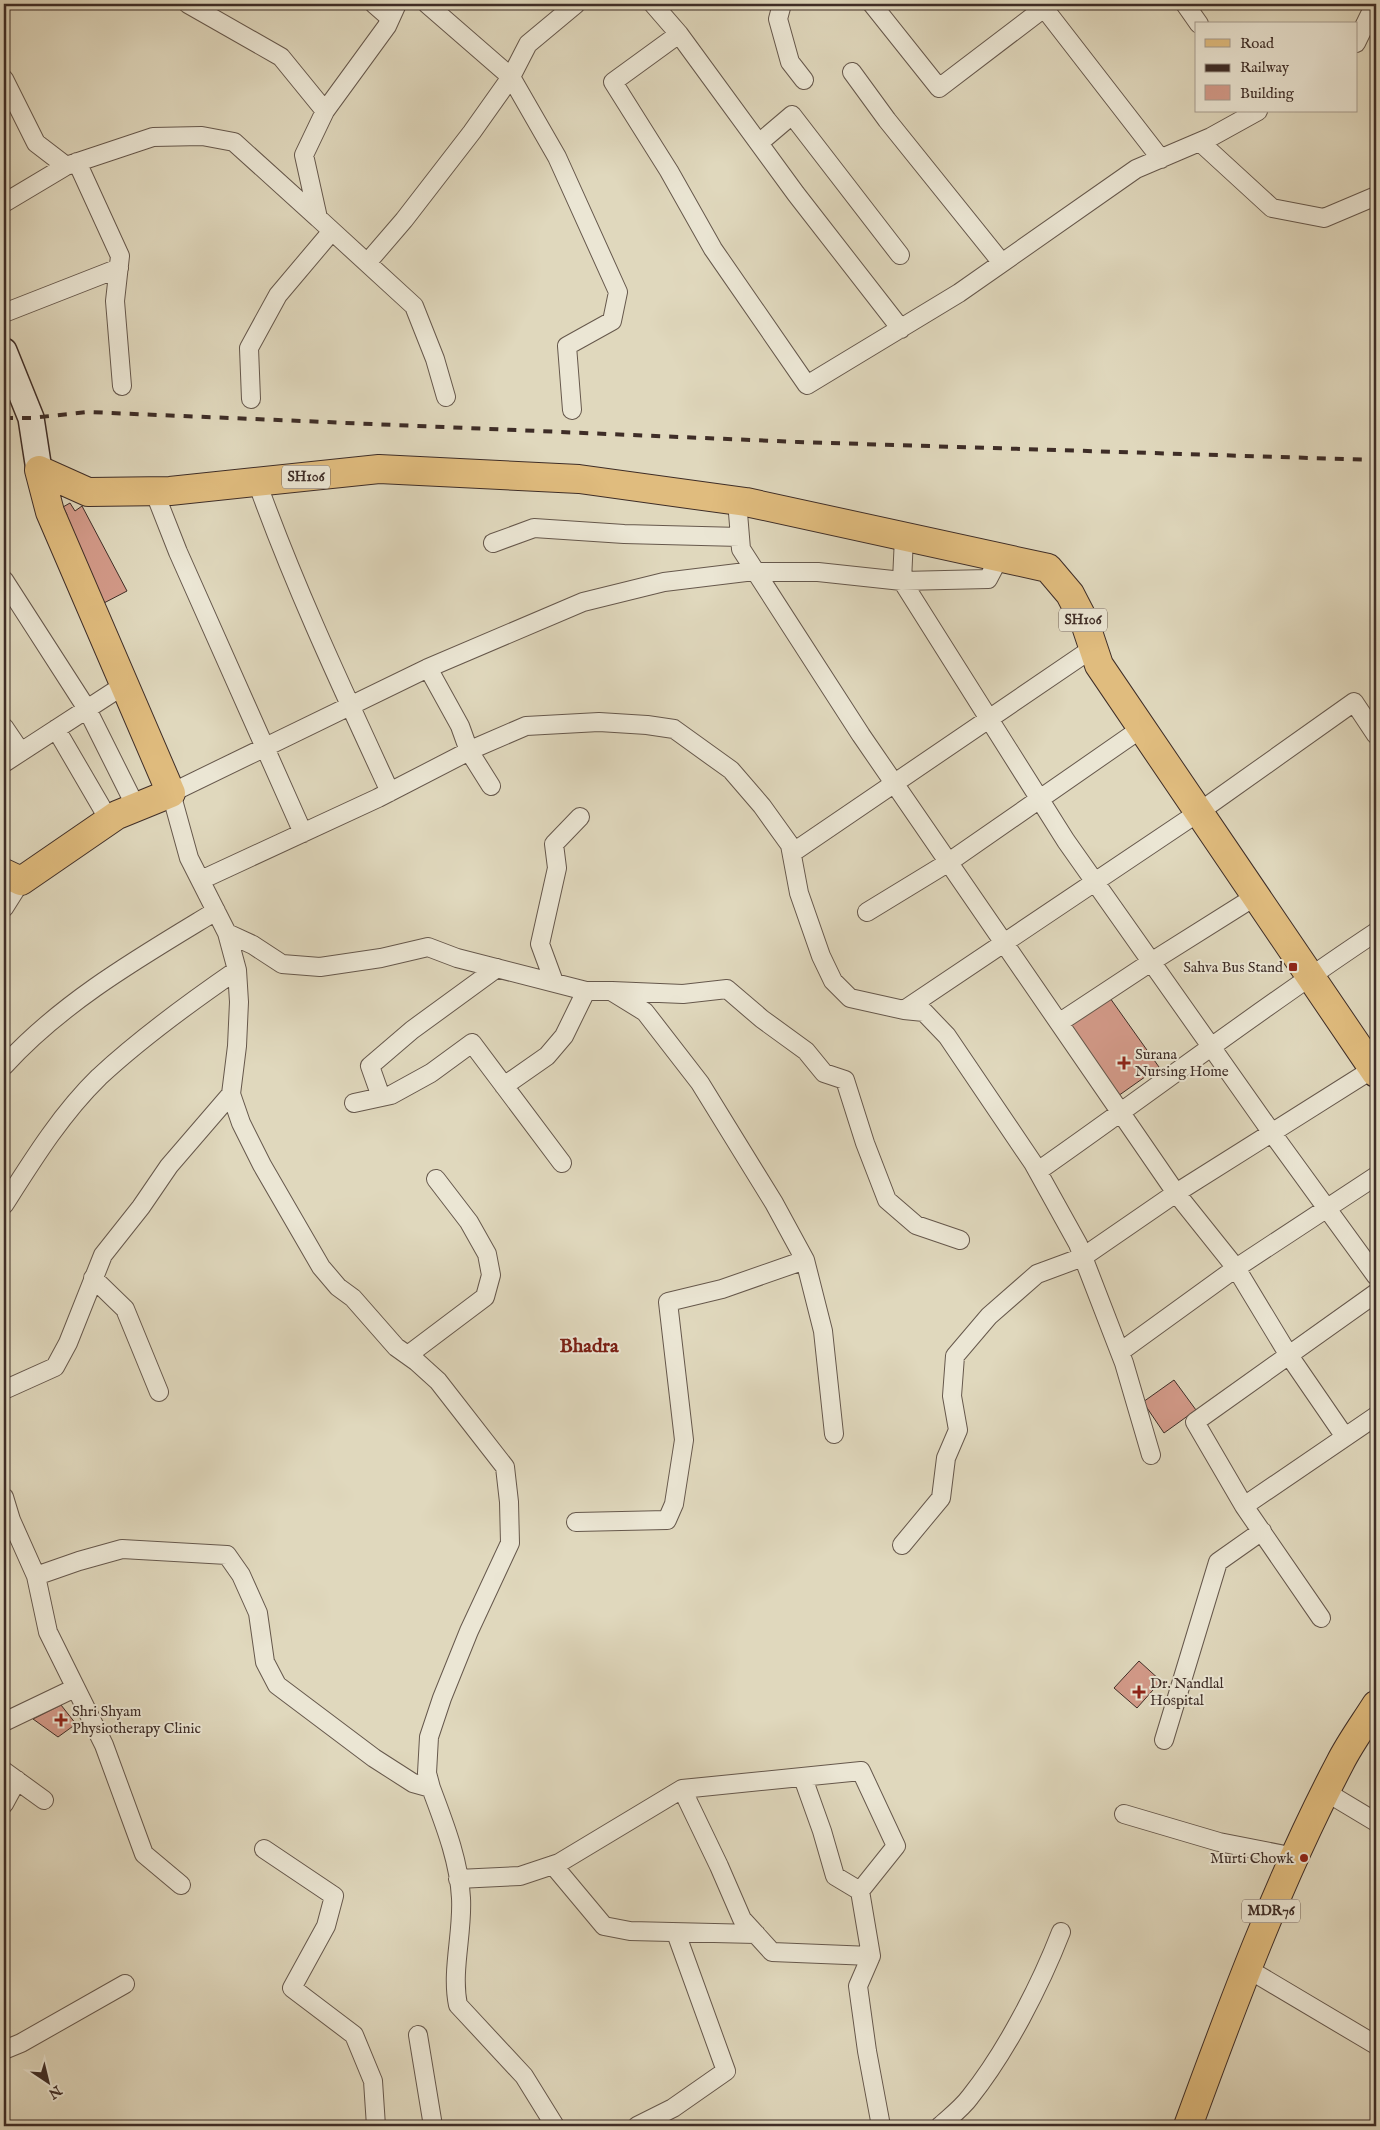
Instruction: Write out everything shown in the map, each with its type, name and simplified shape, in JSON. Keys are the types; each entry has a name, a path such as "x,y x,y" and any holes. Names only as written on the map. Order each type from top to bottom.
{"main road":[{"path":"4,352 31,418 39,470 50,512 171,793 108,820 12,877"},
{"name":"SH106","path":"39,470 88,492 154,491 379,469 579,479 737,501 1048,568 1070,594 1084,623 1099,665 1375,1070"},
{"name":"MDR76","path":"1188,2126 1279,1891 1340,1762 1376,1705"}],"street":[{"path":"188,4 281,57 325,111"},
{"path":"318,218 304,154 325,111 394,11 374,4"},
{"path":"427,4 511,77 557,157 618,292 612,321 567,346 572,410"},
{"path":"367,263 404,220 511,77 528,44 576,4"},
{"path":"653,4 679,34 796,194 901,329"},
{"path":"782,4 778,19 790,62 804,80"},
{"path":"872,4 939,88 1033,8 1044,8 1161,159"},
{"path":"1185,4 1198,22"},
{"path":"1358,39 1376,4"},
{"path":"679,34 613,82 669,171 713,249 807,385 959,293 1136,169 1200,142 1256,112"},
{"path":"852,72 886,120 1002,263"},
{"path":"4,79 36,143 72,164 120,256 115,301 122,386"},
{"path":"759,142 792,115 900,255"},
{"path":"4,203 72,164 154,137 202,136 234,142 414,306 435,359 446,397"},
{"path":"1200,142 1272,208 1324,218 1376,196"},
{"path":"250,399 249,348 278,295 332,231"},
{"path":"4,313 119,268"},
{"path":"257,482 269,515 350,705 390,792"},
{"path":"154,491 178,552 303,833"},
{"path":"737,501 741,549 895,783 1176,1194 1236,1268 1288,1354 1345,1437"},
{"path":"493,543 534,528 624,534 740,537"},
{"path":"904,537 902,581 1040,800 1151,962 1376,1276"},
{"path":"555,2126 524,2076 458,2005 455,1990 461,1935 461,1897 451,1843 427,1772 429,1736 442,1698 469,1631 510,1543 509,1502 505,1467 438,1381 396,1347 353,1298 338,1288 321,1266 262,1165 241,1124 231,1094 237,1046 239,1002 237,970 227,933 189,858 171,793 428,668 582,602 664,582 746,572 818,572 902,581 988,579 999,558"},
{"path":"4,580 86,709 136,807"},
{"path":"792,852 1093,648"},
{"path":"428,668 460,726 469,751 491,786"},
{"path":"4,763 124,685"},
{"path":"904,1010 1199,812 1354,702 1376,735"},
{"path":"201,880 390,792 469,751 526,726 599,722 674,729 731,770 790,844 799,893 821,956 833,981 850,998 904,1010 924,1012 947,1036 1038,1171 1078,1244 1120,1352 1151,1456"},
{"path":"4,727 21,752"},
{"path":"867,912 949,862 1142,728"},
{"path":"56,729 108,820"},
{"path":"554,982 540,944 557,868 554,844 580,817"},
{"path":"4,908 12,877"},
{"path":"1060,1022 1256,896"},
{"path":"4,1066 24,1044 114,973 216,911"},
{"path":"1038,1171 1122,1113 1310,975 1376,932"},
{"path":"227,933 253,945 282,964 320,967 381,958 428,947 457,958 586,991 683,994 727,989 762,1019 806,1051 824,1073 845,1080 865,1143 887,1200 916,1225 960,1240"},
{"path":"382,1097 370,1066 412,1030 497,968"},
{"path":"4,1205 45,1141 98,1079 147,1034 237,970"},
{"path":"504,1086 547,1056 564,1036 586,991"},
{"path":"611,991 644,1012 700,1083 774,1203 805,1260 823,1331 834,1434"},
{"path":"354,1103 391,1095 431,1073 472,1043 562,1163"},
{"path":"902,1545 941,1498 946,1458 958,1430 952,1396 955,1356 990,1316 1037,1274 1083,1257 1176,1194 1375,1070"},
{"path":"4,1390 55,1367 68,1343 103,1255 141,1207 169,1166 231,1094"},
{"path":"1120,1352 1236,1268 1376,1176"},
{"path":"408,1356 485,1297 491,1275 487,1254 469,1222 436,1179"},
{"path":"576,1522 667,1520 674,1504 684,1440 668,1302 722,1289 805,1260"},
{"path":"93,1278 125,1310 159,1392"},
{"path":"1321,1618 1244,1506 1194,1422 1376,1292"},
{"path":"1244,1506 1376,1416"},
{"path":"4,1497 11,1520 36,1576 48,1632 104,1744 144,1854 181,1885"},
{"path":"1164,1740 1218,1562 1262,1531"},
{"path":"36,1576 122,1549 227,1555 241,1575 258,1613 265,1662 277,1685 374,1758 413,1784 431,1788"},
{"path":"4,1722 75,1688"},
{"path":"458,1879 520,1876 553,1865 568,1858 682,1789 861,1771 896,1846 860,1891 871,1956 858,1986 867,2051 881,2126"},
{"path":"4,1804 10,1776 44,1800"},
{"path":"803,1778 822,1831 835,1876 860,1891"},
{"path":"682,1789 742,1919 772,1952 871,1956"},
{"path":"1326,1792 1376,1822"},
{"path":"1124,1814 1219,1842 1295,1857"},
{"path":"264,1849 334,1896 326,1926 292,1988 354,2035 373,2081 376,2126"},
{"path":"553,1865 604,1926 630,1931 756,1934"},
{"path":"940,2126 970,2098 999,2055 1046,1970 1061,1932"},
{"path":"637,2126 673,2108 726,2071 676,1933"},
{"path":"1248,1969 1376,2045"},
{"path":"4,2050 20,2043 125,1984"},
{"path":"418,2035 433,2126"}],"building":[{"path":"70,503 75,511 82,506 127,591 102,604 57,520 67,515 63,507"},
{"path":"1110,998 1159,1067 1118,1096 1069,1027"},
{"path":"1174,1380 1196,1410 1164,1433 1143,1402"},
{"path":"1139,1661 1161,1681 1137,1708 1114,1688"},
{"path":"61,1705 76,1724 58,1737 33,1719"}],"railway":[{"path":"4,418 31,418 88,412 798,442 1376,460"}],"place":[{"name":"Sahva Bus Stand","path":"1293,967"},
{"name":"Surana Nursing Home","path":"1124,1063"},
{"name":"Dr. Nandlal Hospital","path":"1139,1692"},
{"name":"Shri Shyam Physiotherapy Clinic","path":"61,1720"},
{"name":"Murti Chowk","path":"1304,1858"}],"district":[{"name":"Bhadra","path":"589,1346"}]}
